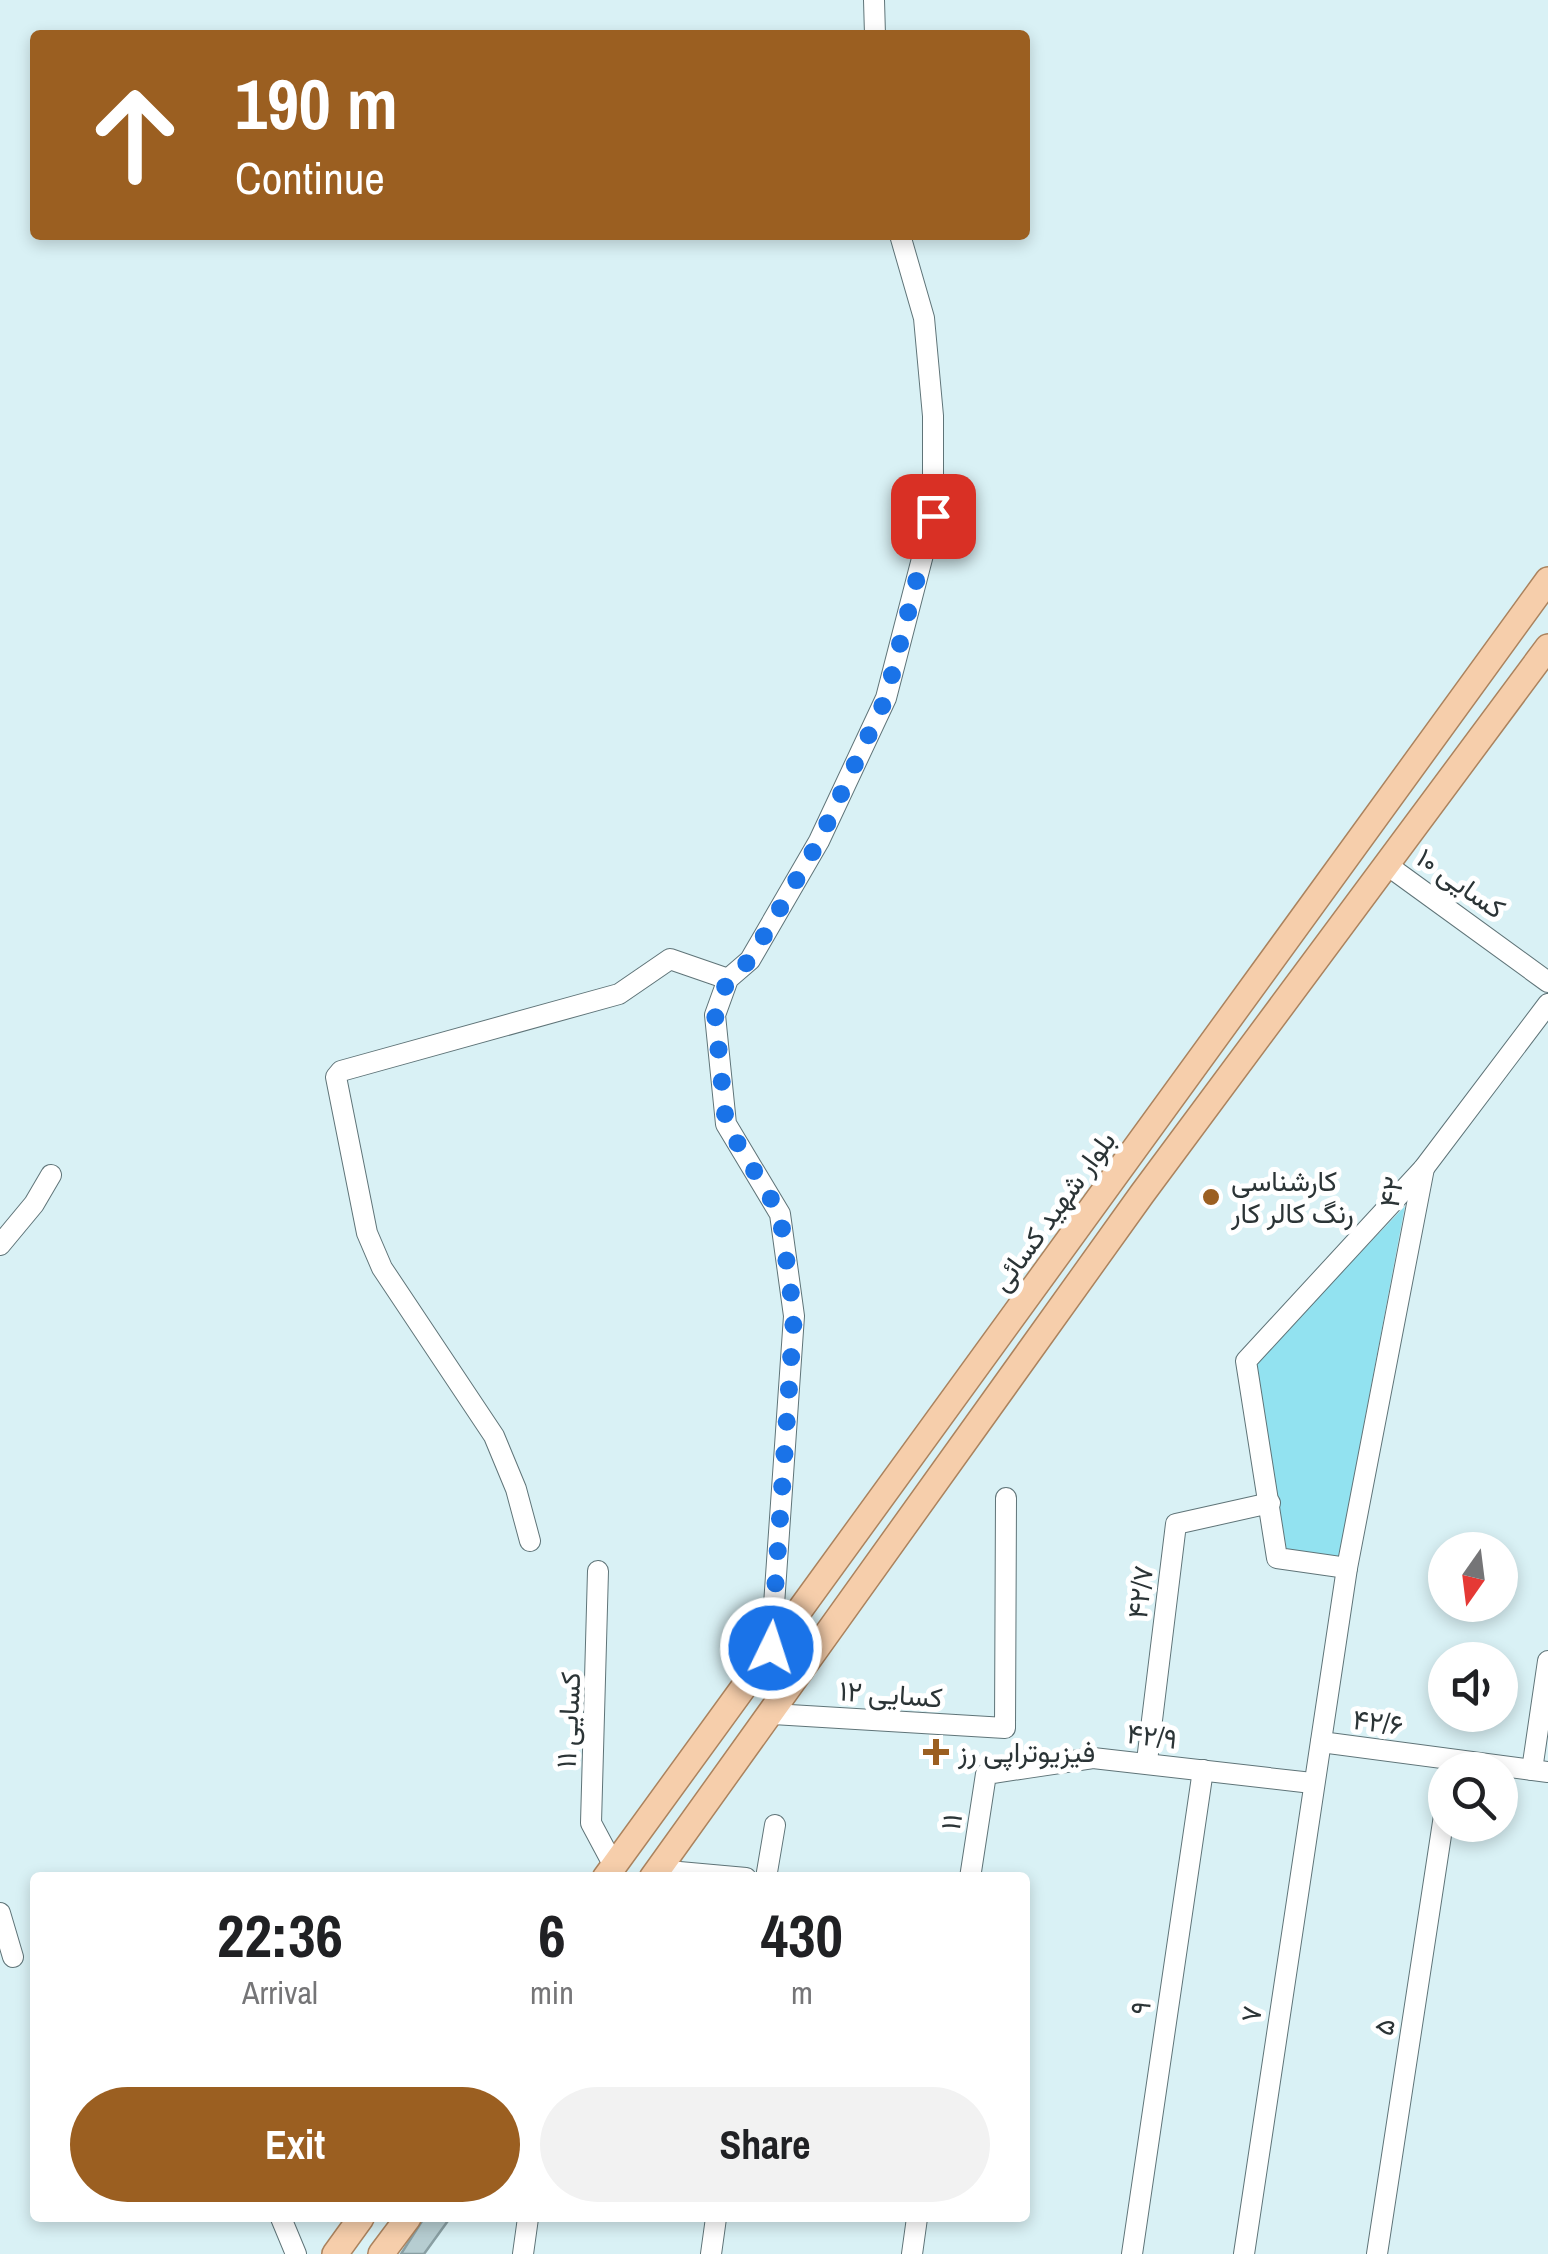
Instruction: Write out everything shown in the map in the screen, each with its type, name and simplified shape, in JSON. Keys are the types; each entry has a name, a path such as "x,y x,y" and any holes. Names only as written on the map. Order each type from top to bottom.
{"main road":[{"name":"بلوار شهید کسائی","path":"610,1872 1548,580"},
{"path":"655,1872 1142,1194 1548,646"},
{"path":"1117,1175 1142,1194"},
{"path":"348,2235 378,2254 405,2222"}],"street":[{"path":"874,0 875,30"},
{"path":"771,1648 794,1316 780,1214 726,1124 715,1014 728,979 750,960 819,841 886,698 933,516 933,416 924,318 901,240"},
{"name":"۱۰ کسایی","path":"1387,865 1548,982"},
{"path":"530,1542 516,1489 494,1436 382,1268 367,1234 336,1077 341,1070 619,994 670,959 728,979"},
{"path":"1424,1168 1548,1004"},
{"name":"۴۲","path":"1347,1568 1277,1558 1246,1361 1424,1168"},
{"name":"۴۲","path":"1312,1783 1347,1568 1424,1168"},
{"path":"0,1245 34,1204 51,1175"},
{"name":"۱۲ کسایی","path":"772,1714 1006,1728 1006,1498"},
{"name":"۴۲/۷","path":"1147,1761 1176,1524 1270,1503"},
{"name":"۱۱ کسایی","path":"598,1571 591,1823 610,1872"},
{"path":"1540,1771 1548,1661"},
{"name":"۴۲/۶","path":"1321,1742 1428,1760"},
{"name":"۴۲/۹","path":"986,1774 1093,1758 1147,1761 1312,1783"},
{"name":"۹","path":"1132,2254 1203,1770"},
{"name":"۱۱","path":"971,1872 986,1774"},
{"name":"۷","path":"1244,2254 1312,1783"},
{"path":"767,1872 775,1824"},
{"name":"۵","path":"1376,2254 1440,1842"},
{"path":"0,1913 12,1957"},
{"path":"282,2222 296,2254"},
{"path":"523,2254 527,2222"},
{"path":"711,2254 715,2222"},
{"path":"912,2254 917,2222"}],"shaded area":[{"path":"1405,1206 1339,1556 1287,1552 1255,1363"}],"building":[{"path":"421,2222 447,2222 424,2254 401,2254"}],"place":[{"name":"کارشناسی رنگ کالر کار","path":"1211,1197"},
{"name":"فیزیوتراپی رز","path":"936,1752"}],"route":[{"path":"771,1648 794,1316 780,1214 726,1124 715,1014 728,979 750,960 819,841 886,698 933,516"}]}
